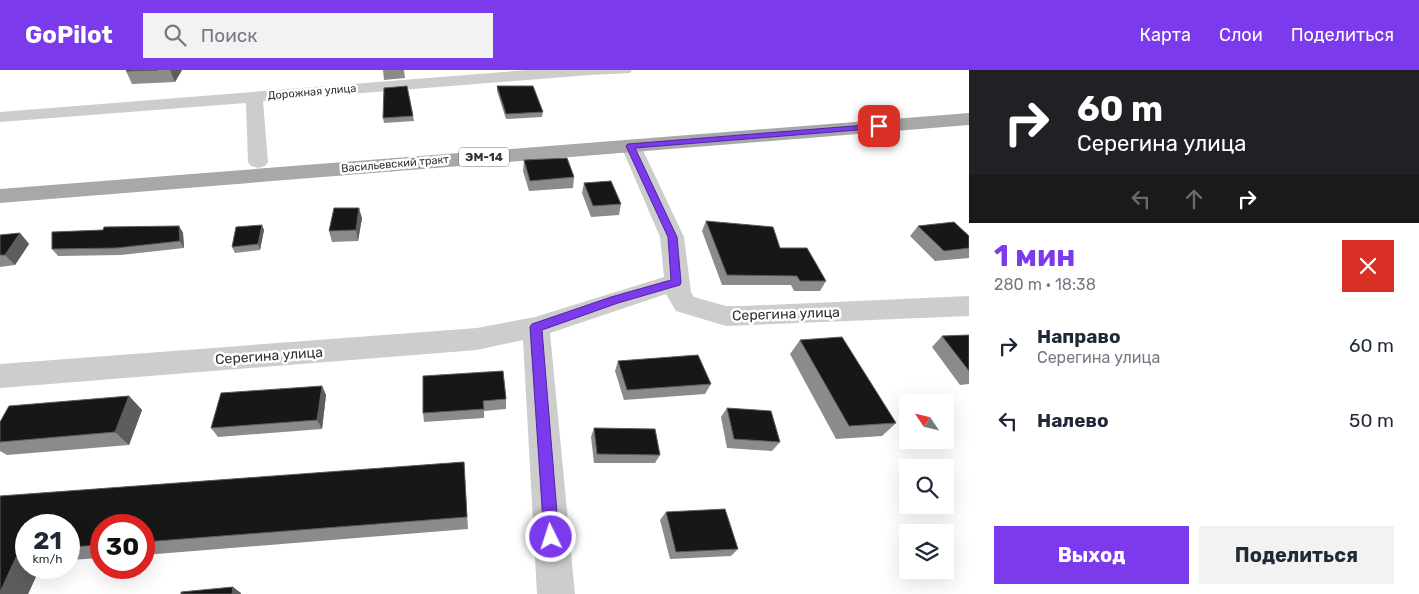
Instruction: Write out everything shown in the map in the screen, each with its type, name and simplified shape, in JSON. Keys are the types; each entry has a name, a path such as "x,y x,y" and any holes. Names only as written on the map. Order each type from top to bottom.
{"main road":[{"name":"Васильевский тракт","path":"0,181 969,108"},
{"name":"Васильевский тракт","path":"0,196 969,119"}],"street":[{"name":"Дорожная улица","path":"0,117 590,70 624,70"},
{"path":"254,96 258,162"},
{"path":"630,146 672,237 676,282"},
{"name":"Серегина улица","path":"0,376 477,339 536,327 614,300 676,282 678,293 685,304 726,316 969,306"},
{"path":"536,327 556,594"}],"building":[{"path":"407,86 413,116 383,118 384,88"},
{"path":"497,86 533,86 543,112 506,114"},
{"path":"567,158 574,177 530,181 524,160"},
{"path":"611,181 621,204 593,206 584,183"},
{"path":"334,208 359,208 356,230 329,231"},
{"path":"706,221 773,227 780,248 807,248 826,281 800,281 797,276 727,275"},
{"path":"954,222 969,236 969,248 944,251 918,226"},
{"path":"262,225 258,244 232,247 236,227"},
{"path":"179,226 180,241 116,248 52,249 52,232 103,230 104,227"},
{"path":"20,233 5,255 0,255 0,235"},
{"path":"969,335 969,371 942,336"},
{"path":"842,337 896,423 849,426 800,340"},
{"path":"698,355 711,384 627,390 618,361"},
{"path":"503,371 506,399 483,401 484,409 423,413 423,376"},
{"path":"322,386 317,420 211,428 221,393"},
{"path":"129,396 115,432 0,442 0,422 9,406"},
{"path":"727,408 771,411 780,442 734,439"},
{"path":"594,428 655,429 660,455 597,454"},
{"path":"464,462 467,517 155,541 155,514 90,514 90,546 80,546 80,514 15,514 15,560 0,592 0,496"},
{"path":"725,509 738,549 676,552 666,512"},
{"path":"233,587 232,594 181,594 181,592"}],"route":[{"path":"551,537 536,327 614,300 676,282 672,237 630,146 879,126"}]}
